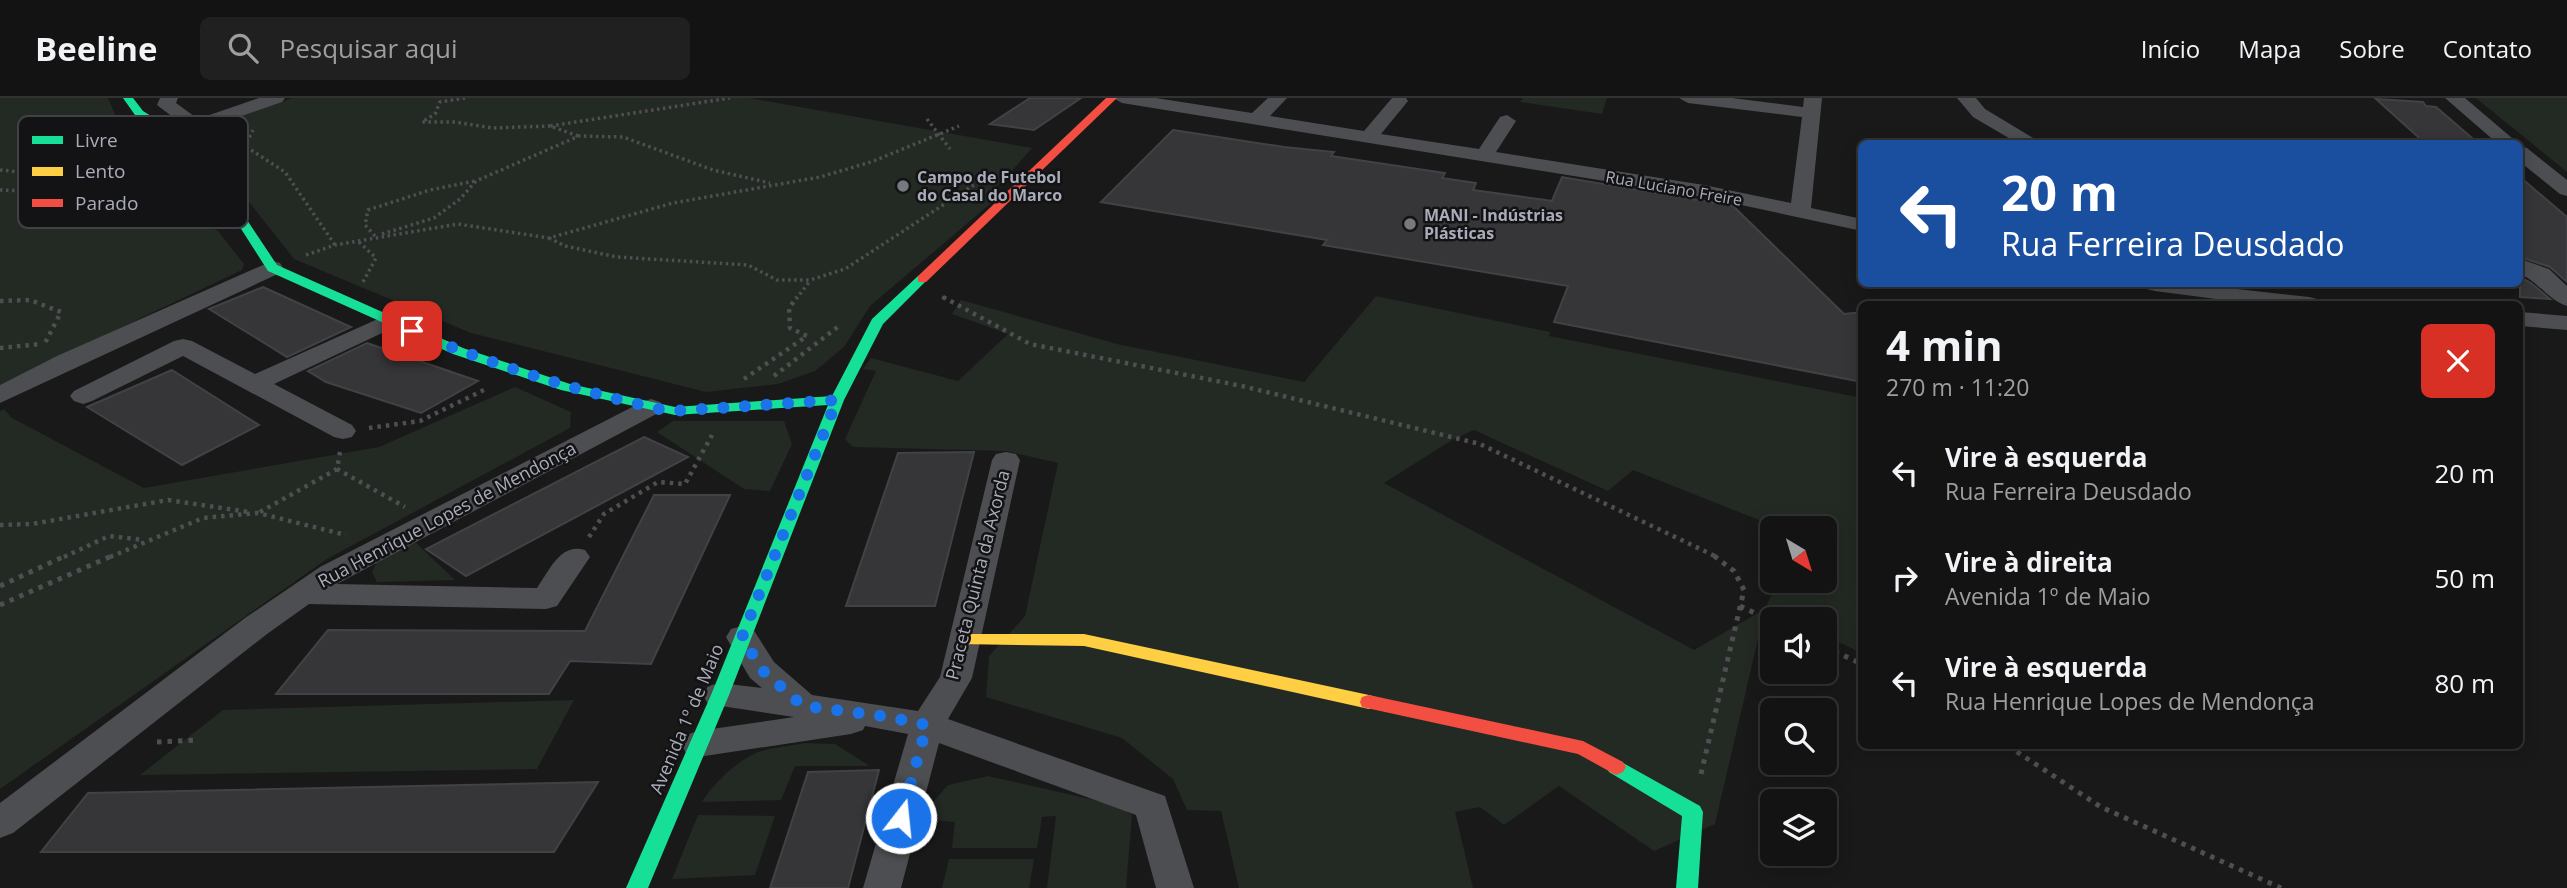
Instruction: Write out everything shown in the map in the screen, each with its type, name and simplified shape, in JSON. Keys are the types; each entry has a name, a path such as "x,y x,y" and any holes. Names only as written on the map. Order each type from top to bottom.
{"street":[{"path":"128,98 144,116"},
{"path":"169,98 166,105 182,116"},
{"path":"222,116 276,98"},
{"name":"Avenida 1º de Maio","path":"637,888 720,695 837,400 877,323 1112,98"},
{"name":"Rua Luciano Freire","path":"1122,98 1704,191 1858,224"},
{"path":"1256,120 1278,98"},
{"path":"1688,98 1812,106 1800,212"},
{"path":"1966,98 1979,113 2027,140"},
{"path":"2454,98 2505,140"},
{"path":"1368,138 1399,101"},
{"path":"1484,156 1507,121"},
{"path":"2523,154 2567,190"},
{"path":"247,228 272,268 355,307 458,351 566,387 663,409"},
{"path":"2523,267 2541,274 2567,299"},
{"path":"0,395 66,361 272,268"},
{"path":"2194,287 2289,301"},
{"path":"2523,319 2567,323"},
{"path":"256,383 389,321"},
{"path":"83,396 183,346 344,431"},
{"name":"Rua Henrique Lopes de Mendonça","path":"0,823 256,626 331,574 431,522 663,409 837,400"},
{"name":"Praceta Quinta da Axorda","path":"882,888 927,725 956,678 1006,460"},
{"path":"302,594 546,599 575,557"},
{"path":"742,637 762,670 803,706"},
{"path":"965,640 1084,640 1583,748 1693,812 1687,888"},
{"path":"720,695 882,716 927,725 1153,806 1175,888"},
{"path":"698,744 882,716"}],"path":[{"path":"465,98 440,102 435,114 422,122 455,122 492,128 550,127 730,98"},
{"path":"927,119 950,149"},
{"path":"548,238 673,203 820,177 871,162 959,126"},
{"path":"550,127 579,136 623,137 713,170 776,184"},
{"path":"375,236 365,225 368,210 430,190 476,181 579,136"},
{"path":"248,148 285,172 335,245"},
{"path":"0,170 18,172"},
{"path":"304,256 335,245 458,224 529,232 565,246 617,257 748,265 777,280 810,280 845,269 986,177"},
{"path":"358,242 434,218 460,199 476,181"},
{"path":"0,190 18,191"},
{"path":"355,307 359,290 376,258 358,242"},
{"path":"737,383 807,337 790,328 789,307 810,280"},
{"path":"917,284 1030,344 1242,386 1480,444 1719,558 1734,571 1744,590 1693,812"},
{"path":"0,301 30,300 61,312 56,325"},
{"path":"0,348 44,344"},
{"path":"337,469 344,431 420,421 521,372"},
{"path":"575,557 604,514 658,482 685,484 716,427 663,409"},
{"path":"337,469 431,522"},
{"path":"0,605 62,580 145,540 203,518 258,513 337,469"},
{"path":"0,525 32,524 168,500 258,513 359,538"},
{"path":"0,586 109,536 145,540"},
{"path":"1740,606 1760,616"},
{"path":"1837,653 1858,662"},
{"path":"2013,749 2101,807 2281,888"}],"shaded area":[{"path":"0,98 108,98 116,116 18,116 18,228 212,228 218,231 244,264 242,270 0,385"},
{"path":"292,98 749,98 1032,148 1003,181 985,196 996,199 870,306 844,347 815,371 778,384 706,392 471,333 294,259 248,201 248,116 241,116"},
{"path":"1523,98 1607,98 1602,114 1520,102"},
{"path":"2476,98 2567,98 2567,172"},
{"path":"1376,296 1550,332 1549,336 1858,397 1858,651 1837,642 1837,607 1766,607 1772,593 1838,593 1838,516 1760,516 1760,520 1633,470 1608,491 1474,430 1452,440 1384,483 1694,650 1760,612 1760,630 1715,824 1654,851 1559,786 1504,825 1480,807 1455,812 1473,888 1239,888 1221,811 1187,810 1173,779 1122,738 986,697 989,656 1025,616 1058,463 1006,451 853,447 845,439 876,371 863,369 871,358 958,381 1008,334 952,314 961,300 1117,344 1304,382"},
{"path":"515,387 571,412 570,428 327,559 0,789 0,411 4,409 12,418 144,488 379,447"},
{"path":"673,421 784,421 792,444 770,491 744,489 657,432"},
{"path":"412,539 455,580 377,582 372,572 378,560"},
{"path":"574,700 537,769 140,775 223,710"},
{"path":"805,743 835,744 870,766 795,766 781,800 702,802 713,787 744,759 766,750"},
{"path":"988,776 1116,805 1132,815 1126,888 1047,888 1056,816 1042,817 1037,848 952,848 955,822 931,820 930,805 948,785"},
{"path":"698,815 775,816 755,875 672,879"},
{"path":"949,859 1034,859 1029,888 942,888"}],"building":[{"path":"1030,98 1081,98 1034,130 990,124"},
{"path":"2376,99 2423,102 2426,106 2436,107 2474,140 2422,140"},
{"path":"1173,130 1334,152 1331,156 1445,173 1442,178 1476,183 1473,190 1552,201 1562,177 1733,206 1844,314 1858,312 1858,381 1554,322 1568,286 1323,245 1327,240 1101,202"},
{"path":"2523,180 2567,217 2567,282 2550,267 2523,258"},
{"path":"2523,279 2550,299 2520,297"},
{"path":"263,287 351,327 287,357 209,309"},
{"path":"367,343 478,381 421,413 326,382 308,371"},
{"path":"172,370 259,425 182,465 87,407"},
{"path":"644,437 688,457 466,576 426,549"},
{"path":"974,452 935,606 846,606 898,453"},
{"path":"654,495 730,495 651,664 570,661 549,694 276,694 328,630 585,631"},
{"path":"879,770 848,888 770,888 808,772"},
{"path":"598,782 554,852 41,852 88,793"}],"traffic: fast":[{"path":"128,98 144,116"},
{"path":"246,228 272,268 458,351 566,387 675,411 837,400"},
{"path":"637,888 720,695 837,400 877,322 922,279"},
{"path":"1616,767 1693,812 1687,888"}],"traffic: slow":[{"path":"965,640 1084,640 1369,702"}],"traffic: jam":[{"path":"922,279 1112,98"},
{"path":"1369,702 1583,748 1616,767"}],"place":[{"name":"Campo de Futebol do Casal do Marco","path":"903,186"},
{"name":"MANI - Indústrias Plásticas","path":"1410,224"}],"route":[{"path":"412,331 458,351 566,387 659,409 674,411 837,400 742,637 762,670 803,706 927,725 901,818"}]}
